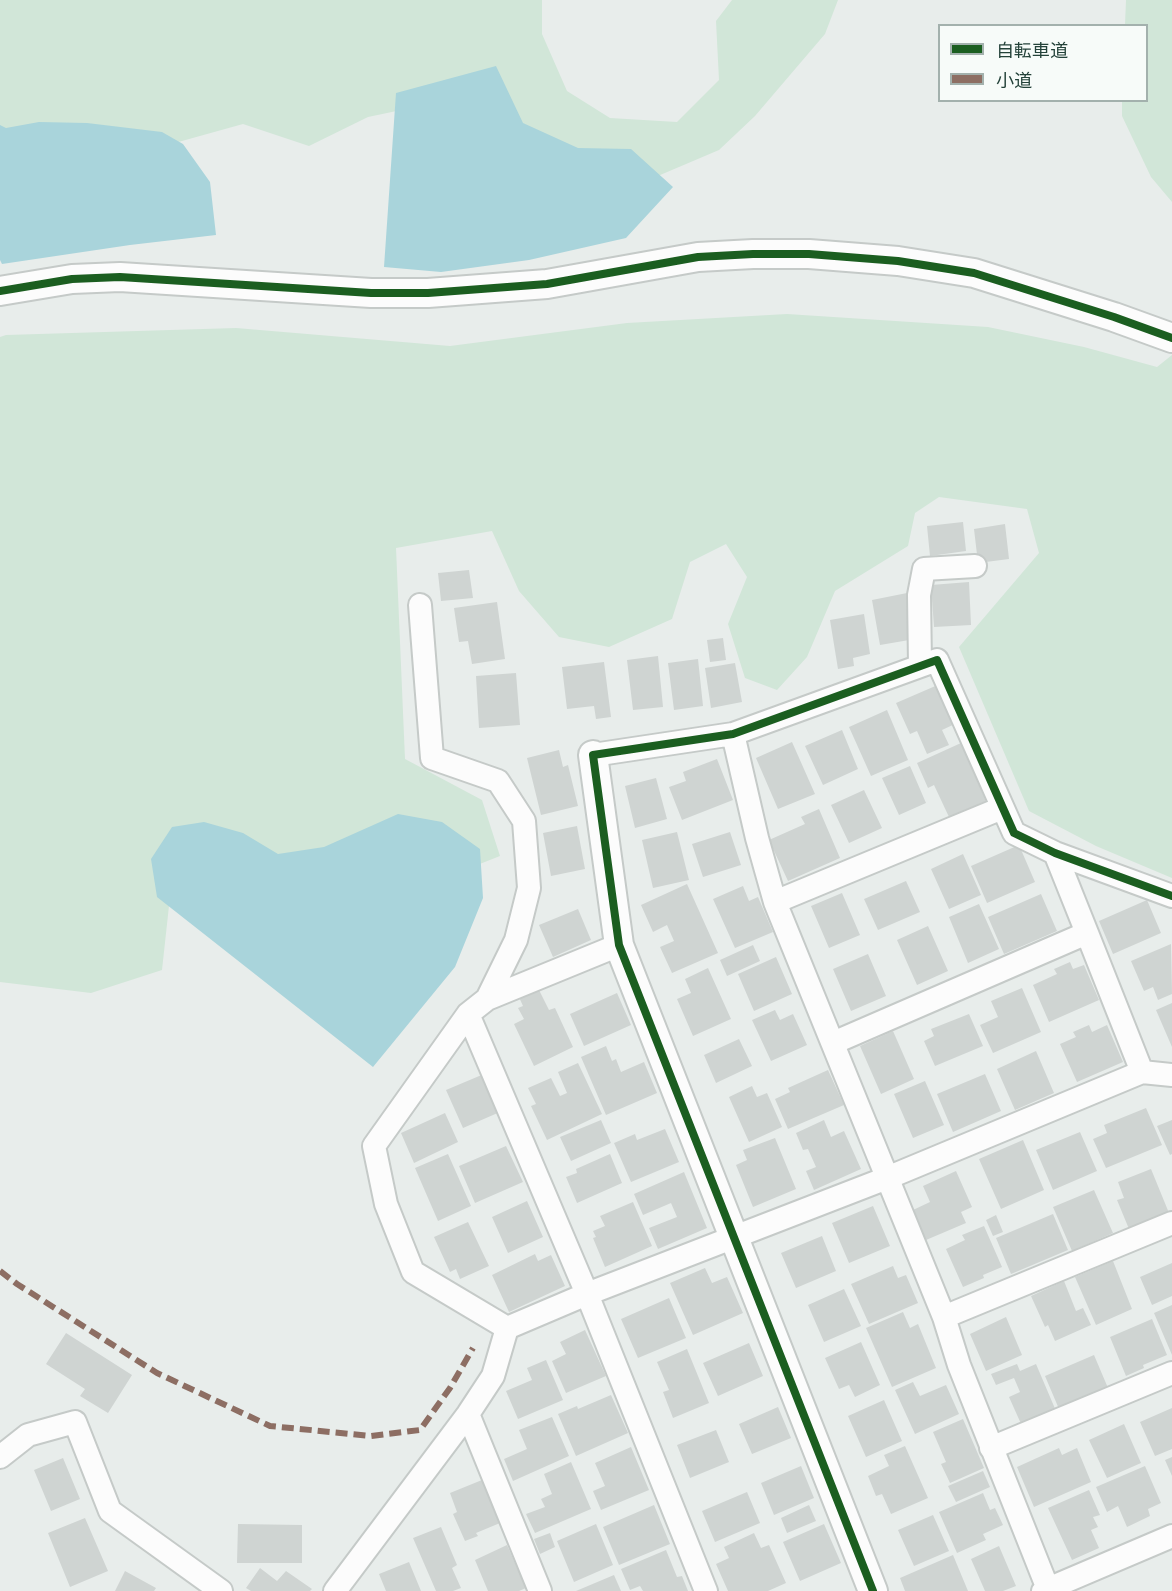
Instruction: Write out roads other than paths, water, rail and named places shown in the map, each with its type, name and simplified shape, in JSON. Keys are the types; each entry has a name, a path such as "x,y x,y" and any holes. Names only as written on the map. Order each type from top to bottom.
{"street":[{"path":"0,291 72,279 120,277 371,293 428,293 548,284 698,257 809,254 898,261 974,273 1114,317 1172,338"},
{"path":"920,665 919,595 924,569 975,566"},
{"path":"420,605 432,758 498,781 524,821 529,888 516,940 487,999"},
{"path":"873,1591 619,945 593,755 732,734 937,660 1014,833 1055,853 1172,896"},
{"path":"732,734 775,902 944,1317 959,1365 1046,1590 1172,1536"},
{"path":"775,902 1002,808"},
{"path":"1055,853 1142,1072"},
{"path":"833,1044 1087,933"},
{"path":"507,1328 413,1272 386,1203 374,1146 468,1014 487,999 619,945"},
{"path":"468,1014 587,1294 706,1591"},
{"path":"335,1591 468,1414 492,1376 507,1328 587,1294 887,1178 1142,1072 1172,1075"},
{"path":"944,1317 1172,1223"},
{"path":"991,1448 1172,1373"},
{"path":"468,1414 540,1591"},
{"path":"0,1457 28,1435 75,1422 110,1511 221,1591"}],"water":[{"path":"496,66 523,123 578,148 631,149 673,187 626,238 529,260 441,272 384,267 396,93"},
{"path":"39,122 87,123 162,132 183,144 210,182 216,235 2,264 0,260 0,125 6,128"},
{"path":"398,814 442,822 480,849 483,898 455,967 373,1067 157,897 151,859 172,827 204,822 243,833 278,854 324,847"}]}
